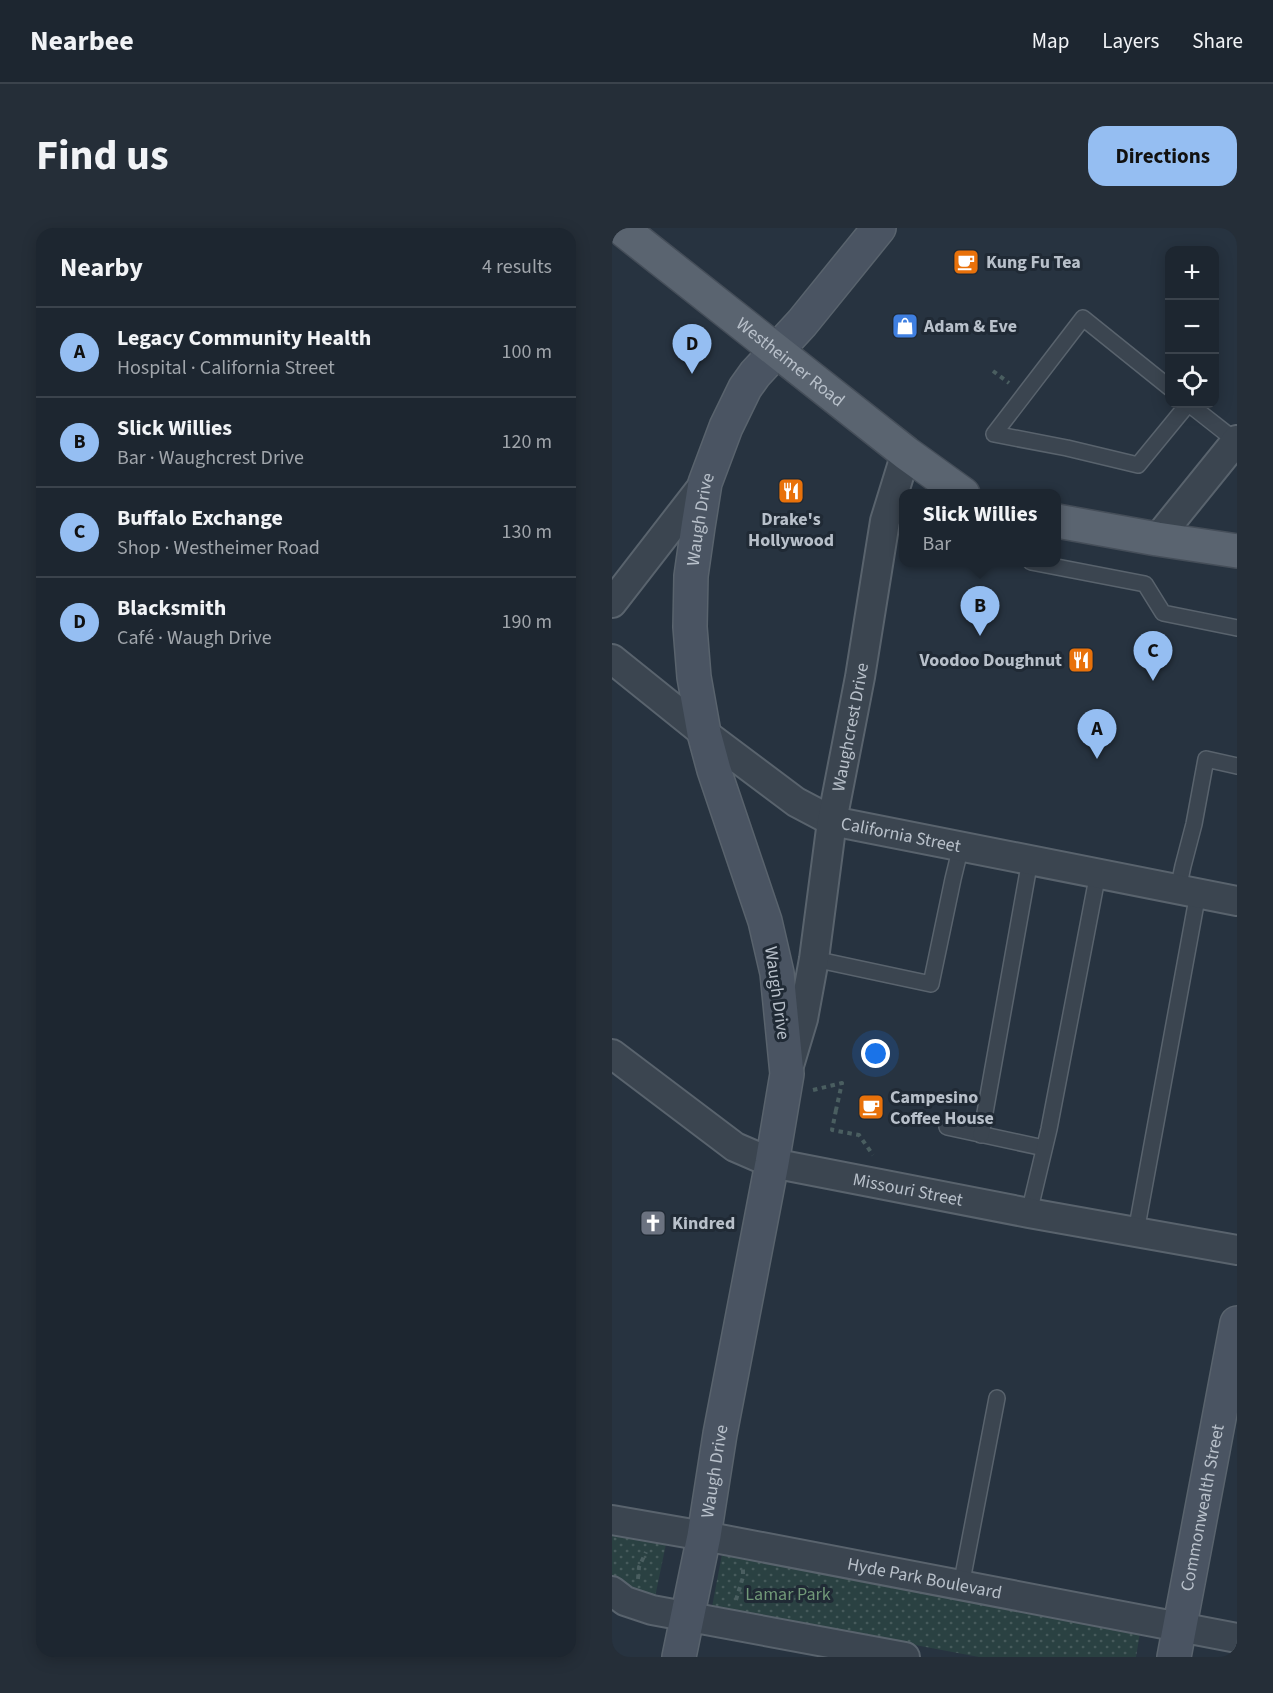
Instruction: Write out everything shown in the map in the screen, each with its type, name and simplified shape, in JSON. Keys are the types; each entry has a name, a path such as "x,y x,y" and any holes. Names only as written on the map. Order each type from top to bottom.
{"main road":[{"name":"Westheimer Road","path":"621,228 906,453 955,489"},
{"name":"Waugh Drive","path":"679,1657 704,1536 720,1434 772,1163 800,1082 765,921 714,770 704,733 694,677 690,627 691,576 705,483 726,427 745,388 814,309 879,228"},
{"path":"1061,522 1237,551"},
{"name":"Commonwealth Street","path":"1177,1642 1237,1323"}],"street":[{"path":"1157,539 1237,441"},
{"name":"Waughcrest Drive","path":"800,1082 803,1019 814,959 832,821 860,677 885,521 906,453"},
{"path":"612,603 705,483"},
{"name":"California Street","path":"612,659 704,733 796,802 832,821 1237,901"},
{"name":"Missouri Street","path":"612,1054 735,1147 772,1163 1029,1213 1237,1250"},
{"name":"Hyde Park Boulevard","path":"612,1520 961,1586 1177,1642 1237,1638"},
{"path":"612,1591 625,1600 652,1610 905,1657"}],"lane":[{"path":"1165,384 1083,318 994,434 1138,465 1186,408"},
{"path":"1194,408 1237,441"},
{"path":"1057,567 1144,584 1163,613 1237,628"},
{"path":"1136,1232 1188,891 1183,866 1194,824 1206,759 1237,766"},
{"path":"814,959 930,984 961,846"},
{"path":"981,1135 1030,860"},
{"path":"1029,1213 1098,873"},
{"path":"947,1127 1044,1148"},
{"path":"961,1586 997,1398"}],"path":[{"path":"800,1082 842,1083 832,1130 859,1135 873,1155"},
{"path":"646,1583 638,1582 638,1574 641,1559 647,1551"},
{"path":"727,1599 736,1600 743,1577 743,1569 734,1567"}],"green space":[{"path":"612,1533 666,1544 655,1597 628,1591 612,1579"},
{"name":"Lamar Park","path":"722,1554 1140,1633 1136,1657 979,1657 712,1607"}],"place":[{"name":"Kung Fu Tea","path":"966,262"},
{"name":"Adam & Eve","path":"905,326"},
{"name":"Blacksmith","path":"692,374"},
{"name":"Drake's Hollywood","path":"791,491"},
{"name":"Slick Willies","path":"980,636"},
{"name":"Voodoo Doughnut","path":"1081,660"},
{"name":"Buffalo Exchange","path":"1153,681"},
{"name":"Legacy Community Health","path":"1097,759"},
{"name":"Campesino Coffee House","path":"871,1107"},
{"name":"Kindred","path":"653,1223"}]}
